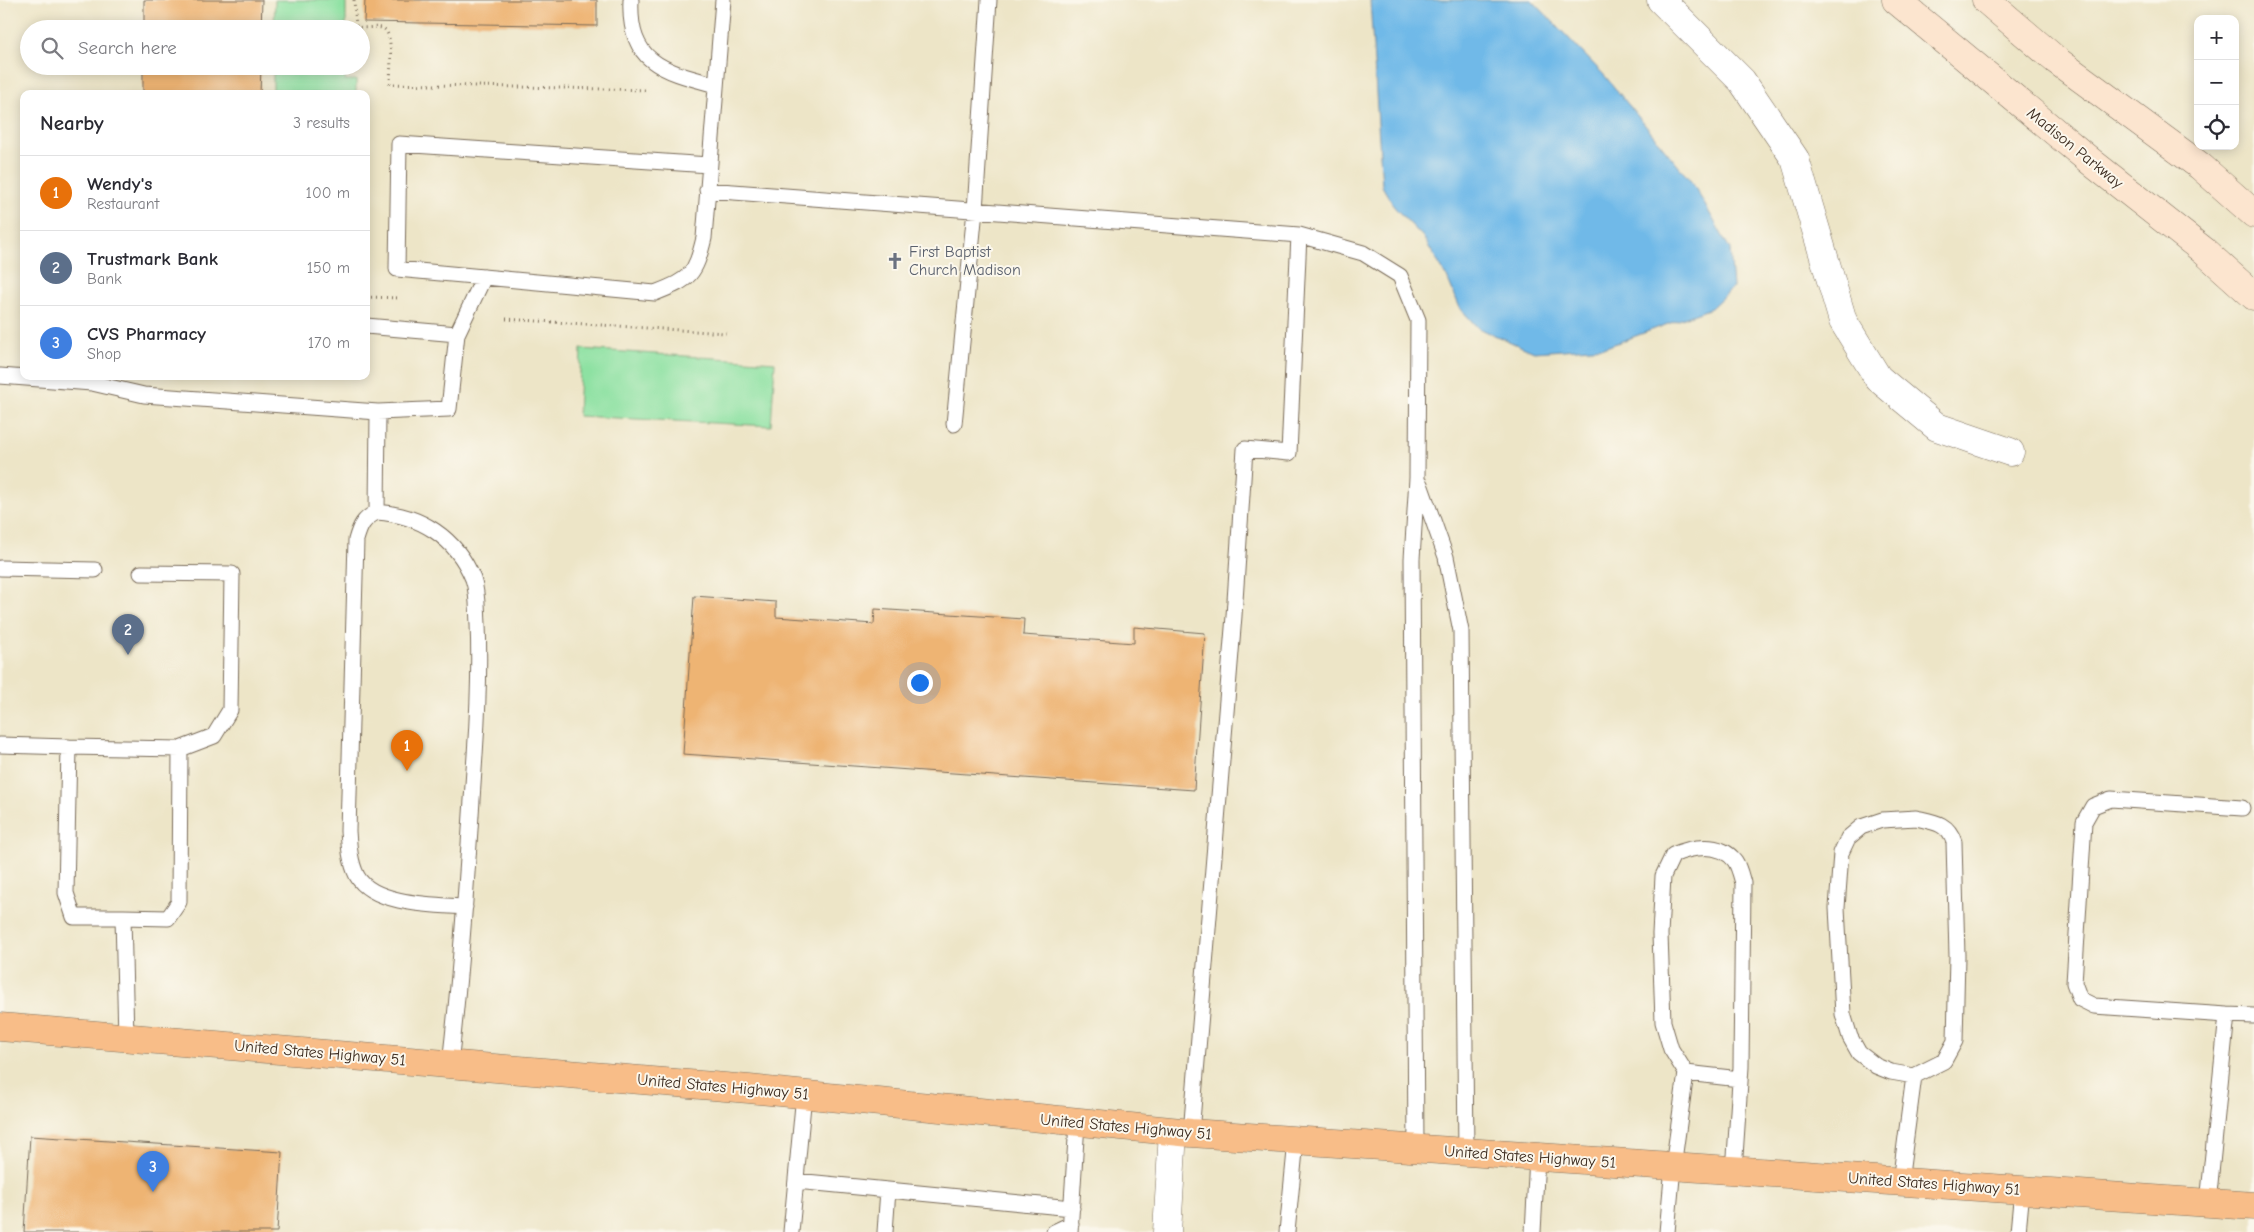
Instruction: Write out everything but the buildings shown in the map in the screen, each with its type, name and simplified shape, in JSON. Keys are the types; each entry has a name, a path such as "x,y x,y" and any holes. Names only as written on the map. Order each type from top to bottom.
{"main road":[{"name":"Madison Parkway","path":"1896,0 2094,165 2204,251 2254,296"},
{"path":"1986,0 2056,60 2200,166 2254,214"},
{"name":"United States Highway 51","path":"0,1027 804,1094 1182,1133 2254,1206"}],"street":[{"path":"1661,0 1742,81 1794,159 1843,321 1878,378 1937,427 2010,452"},
{"path":"1167,1232 1182,1133"}],"lane":[{"path":"631,0 630,19 637,46 657,66 689,78 716,85"},
{"path":"709,165 399,144 397,270 655,293 679,284 697,267 704,238 723,0"},
{"path":"954,424 975,210 989,0"},
{"path":"707,190 1299,235 1363,253 1400,276 1418,320 1417,478 1412,559 1416,1149"},
{"path":"1182,1133 1231,655 1245,450 1289,453 1299,235"},
{"path":"94,380 144,395 378,412 449,409 457,334 484,277"},
{"path":"370,326 457,334"},
{"path":"0,376 20,377"},
{"path":"377,512 378,412"},
{"path":"1417,478 1446,557 1461,631 1466,1152"},
{"path":"450,1064 460,982 465,907 480,679 477,595 474,581 463,558 451,544 420,520 397,513 377,512 368,516 360,525 356,540 348,831 350,856 357,877 367,886 385,896 426,904 465,907"},
{"path":"0,568 95,570"},
{"path":"0,745 180,749 214,736 230,710 232,574 141,573"},
{"path":"69,747 66,893 74,917 168,918 179,902 180,749"},
{"path":"2242,808 2111,799 2093,806 2084,822 2074,983 2080,999 2094,1006 2254,1016"},
{"path":"1916,818 1942,824 1951,833 1954,842 1956,1041 1944,1061 1914,1076 1876,1066 1859,1053 1850,1037 1843,1014 1836,908 1840,853 1848,838 1861,827 1882,820 1916,818"},
{"path":"1667,1232 1673,1167 1686,1073 1671,1049 1663,1022 1660,934 1663,876 1673,855 1688,848 1703,847 1720,850 1733,859 1743,883 1740,1079 1734,1171"},
{"path":"123,917 126,1037"},
{"path":"2208,1203 2228,1014"},
{"path":"1686,1073 1740,1079"},
{"path":"1900,1182 1914,1076"},
{"path":"792,1232 804,1094"},
{"path":"1054,1232 1071,1228 1077,1122"},
{"path":"1287,1232 1296,1141"},
{"path":"1532,1232 1538,1157"},
{"path":"796,1182 1072,1208"},
{"path":"885,1232 888,1190"},
{"path":"2018,1232 2022,1190"}],"path":[{"path":"354,0 356,20"},
{"path":"370,28 383,29 388,34 390,43 390,84 651,90"},
{"path":"506,319 726,333"}],"green space":[{"path":"275,0 346,0 346,20 274,20"},
{"path":"273,75 345,75 345,80 356,80 356,90 273,90"},
{"path":"581,349 775,362 771,426 578,416"}],"water":[{"path":"1370,0 1532,0 1605,76 1693,184 1730,249 1733,287 1711,308 1606,347 1534,352 1478,328 1460,308 1447,277 1423,237 1395,208 1382,186"}],"place":[{"name":"First Baptist Church Madison","path":"895,261"},
{"name":"Trustmark Bank","path":"128,655"},
{"name":"Wendy's","path":"407,771"},
{"name":"CVS Pharmacy","path":"153,1192"}]}
